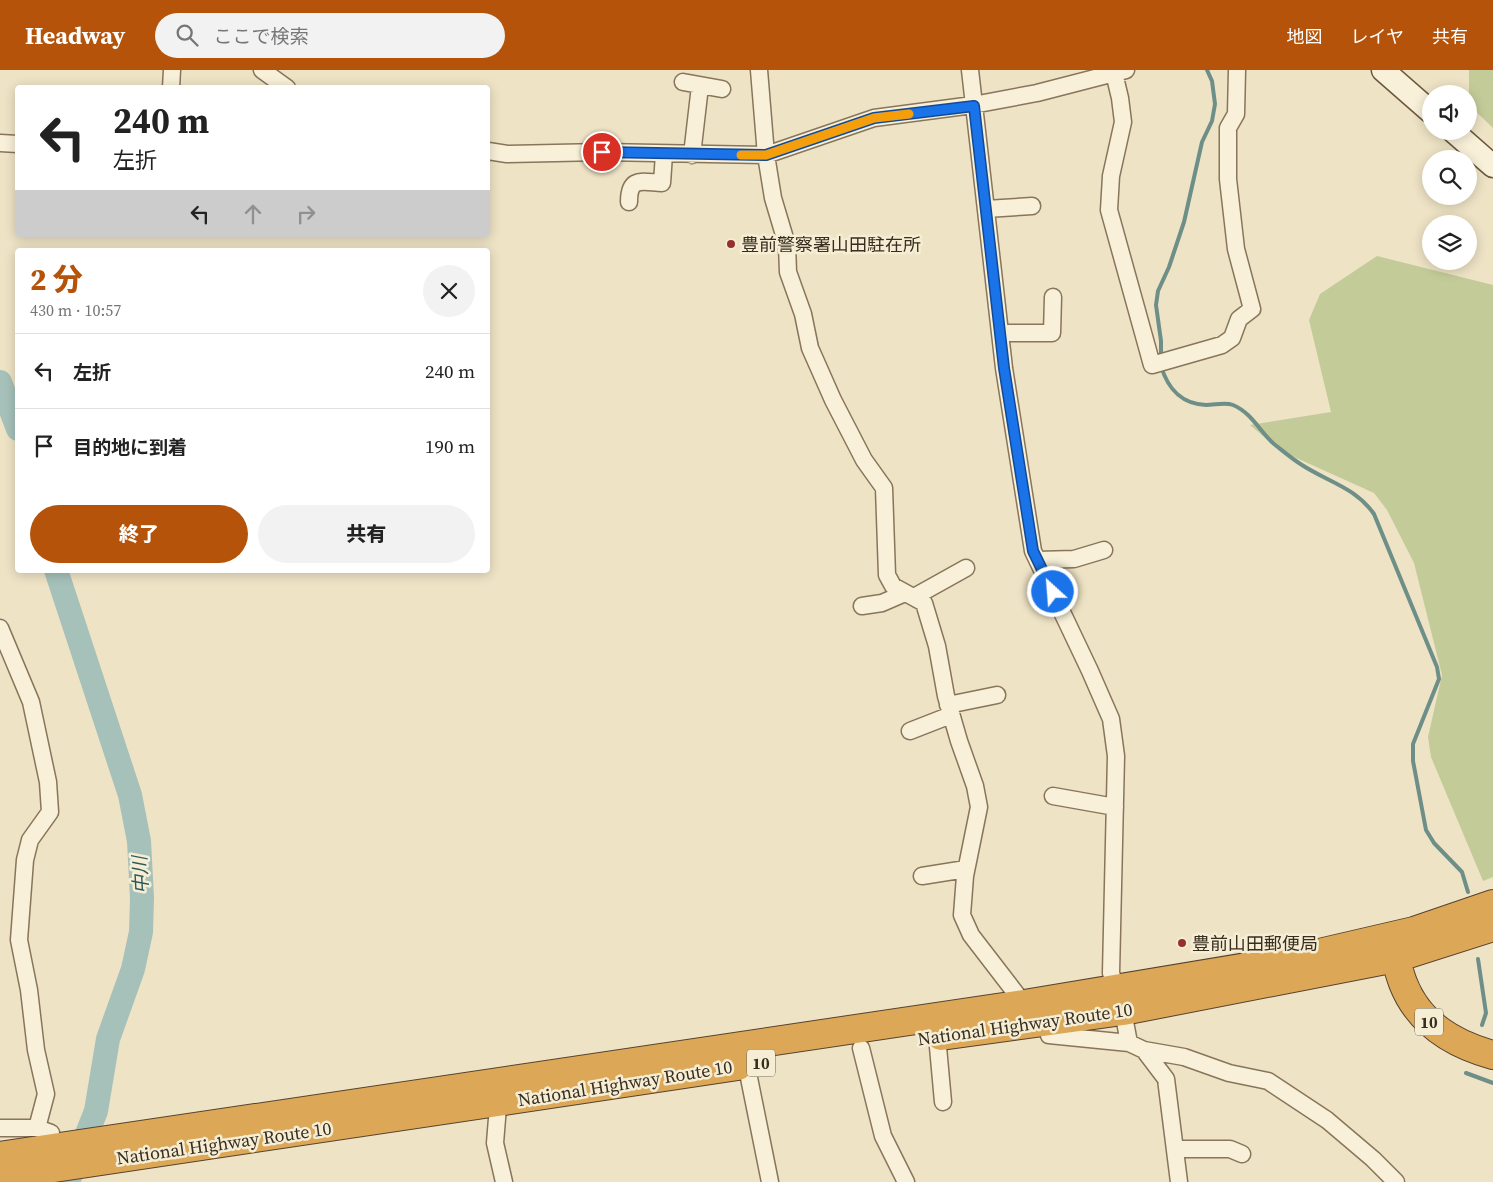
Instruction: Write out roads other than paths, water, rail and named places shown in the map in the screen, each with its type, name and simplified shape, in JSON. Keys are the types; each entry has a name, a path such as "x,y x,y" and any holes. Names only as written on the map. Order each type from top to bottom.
{"highway":[{"name":"National Highway Route 10","path":"1393,948 1414,931 1493,904"},
{"name":"National Highway Route 10","path":"0,1156 45,1149 122,1148 1120,1000 1493,927"},
{"name":"10","path":"1393,948 1403,983 1431,1025 1440,1033 1460,1043 1493,1055"},
{"name":"National Highway Route 10","path":"744,1055 860,1048 937,1036 1034,1012"},
{"name":"National Highway Route 10","path":"0,1176 45,1149"}],"street":[{"path":"171,85 172,70"},
{"path":"262,70 283,85"},
{"path":"759,70 766,155 773,198 787,245 788,272 803,314 810,348 833,400 864,460 884,488 887,575 893,586 924,602 937,646 950,710 975,786 979,806 966,869 962,915 971,935 1034,1012 1049,1035 1137,1046 1184,1057 1229,1073 1268,1082 1327,1120 1373,1159 1396,1182"},
{"path":"970,70 1004,368 1033,551 1111,719 1116,756 1111,973 1137,1046 1166,1078 1180,1182"},
{"path":"490,151 507,154 602,152 766,155 874,118 974,106 1037,93 1120,72 1122,122 1111,176 1109,210 1152,365 1222,345 1232,338 1239,319 1252,309 1236,249 1228,180 1228,128 1236,114 1237,70"},
{"path":"1383,70 1422,104"},
{"path":"683,82 722,89"},
{"path":"692,155 700,86"},
{"path":"1463,140 1493,166"},
{"path":"0,143 15,144"},
{"path":"629,202 629,191 632,185 638,181 662,183 664,154"},
{"path":"986,209 1032,206"},
{"path":"1001,333 1052,333 1053,297"},
{"path":"1038,560 1074,559 1104,550"},
{"path":"862,606 882,603 909,595 966,568"},
{"path":"0,628 4,644 31,702 48,782 50,812 30,840 25,860 20,940 29,990 36,1050 46,1094 45,1149 0,1128"},
{"path":"910,731 950,710 997,695"},
{"path":"1053,796 1115,807"},
{"path":"922,876 966,869"},
{"path":"937,1036 943,1102"},
{"path":"860,1048 883,1136 906,1182"},
{"path":"744,1055 770,1182"},
{"path":"499,1092 495,1143 504,1182"},
{"path":"1176,1149 1230,1149 1242,1154"}],"waterway":[{"path":"1161,359 1161,341 1156,305 1158,291 1169,267 1184,222 1202,142 1212,121 1215,104 1212,81 1207,70"},
{"path":"1161,366 1167,382 1177,394 1189,402 1197,404 1227,404 1240,408 1274,444 1298,463 1350,491 1367,505 1374,514 1437,667 1439,679 1413,744 1413,761 1426,830 1434,843 1462,872 1468,892"},
{"name":"中川","path":"0,382 15,421"},
{"name":"中川","path":"57,573 130,795 139,841 142,898 141,932 133,969 108,1039 96,1111 68,1182"},
{"path":"1478,959 1486,1013 1482,1025"},
{"path":"1466,1073 1493,1083"}],"place":[{"name":"豊前警察署山田駐在所","path":"731,244"},
{"name":"豊前山田郵便局","path":"1182,943"}]}
